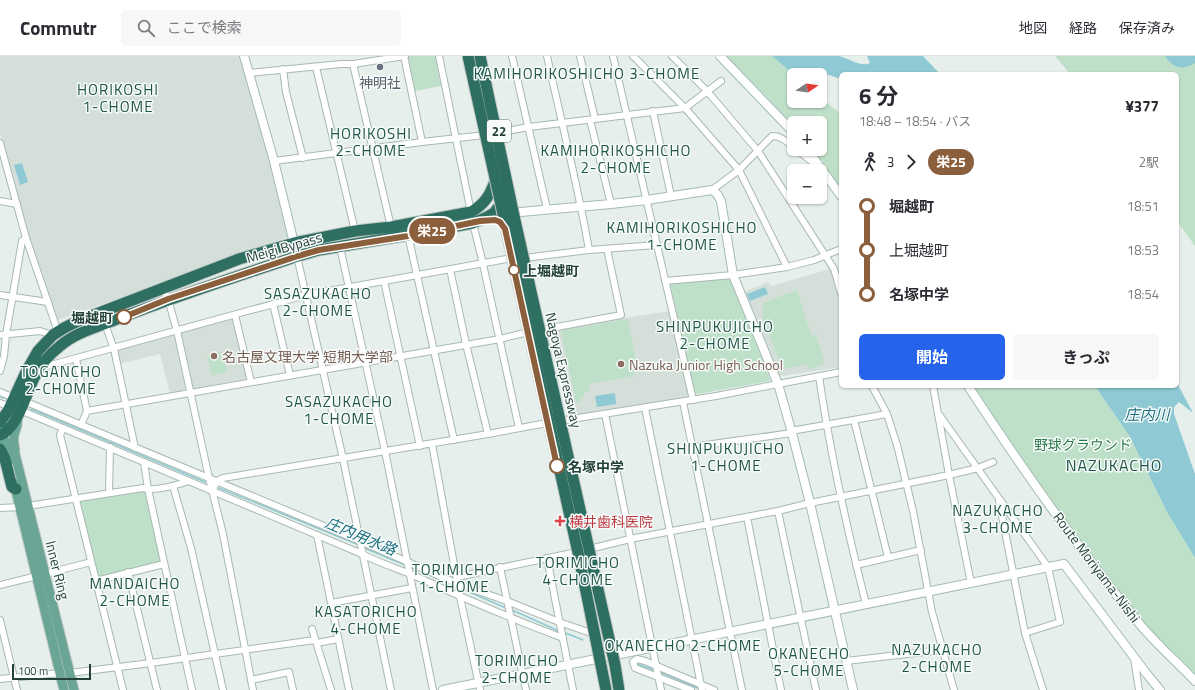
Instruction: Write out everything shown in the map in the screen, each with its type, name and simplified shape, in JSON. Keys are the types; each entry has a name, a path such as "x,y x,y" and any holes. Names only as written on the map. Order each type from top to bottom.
{"highway":[{"name":"22","path":"468,56 495,181"},
{"name":"Nagoya Expressway","path":"468,56 607,690"},
{"name":"22","path":"481,56 499,133 506,174 506,196 503,215"},
{"name":"Nagoya Expressway","path":"481,56 615,665 619,690"},
{"path":"506,174 507,201 526,298 562,448 600,582"},
{"path":"475,218 503,215 495,181"},
{"name":"Meigi Bypass","path":"13,407 47,358 60,345 69,339 168,299 298,256 319,250 408,236 475,218 481,206 488,198 495,181"},
{"name":"Meigi Bypass","path":"13,407 31,362 45,343 56,334 78,321 239,259 294,243 354,231 391,227 438,218 475,218"},
{"path":"0,422 13,407"},
{"path":"13,407 9,429 2,444 12,487 16,489"},
{"path":"547,420 569,493 584,554 613,690"}],"main road":[{"path":"13,407 19,423 13,441 15,456"},
{"path":"2,444 12,446 15,456"},
{"name":"Inner Ring","path":"15,456 24,506 41,575 74,690"},
{"name":"Inner Ring","path":"16,489 24,506"},
{"name":"Inner Ring","path":"41,575 64,690"}],"street":[{"path":"244,56 274,161 298,256 343,458 391,690"},
{"path":"340,56 341,64"},
{"path":"249,73 353,64 382,58 404,56 422,142"},
{"path":"438,56 455,139 475,218 483,264 519,428"},
{"path":"512,56 547,209"},
{"path":"547,56 581,206 589,250"},
{"path":"580,56 611,204"},
{"path":"613,56 693,400"},
{"path":"633,56 685,108 739,170 787,267"},
{"path":"672,56 707,91 758,151 834,269 839,286"},
{"path":"720,56 787,125"},
{"path":"353,64 391,227"},
{"path":"316,67 354,231"},
{"path":"283,69 286,92 303,158"},
{"path":"274,161 455,139 529,127 685,108 721,81"},
{"path":"653,111 671,196"},
{"path":"438,218 503,215 547,209 611,204 712,190 739,170 772,136 782,139 787,142"},
{"path":"0,144 26,238 48,302 56,334 40,331 3,335"},
{"path":"805,156 815,164"},
{"path":"506,174 503,215 607,690"},
{"path":"827,177 839,193"},
{"path":"712,190 717,194 720,201 733,275 778,384 810,503 853,690"},
{"path":"0,201 17,204"},
{"path":"503,215 517,227 563,421 590,549"},
{"path":"408,236 454,440"},
{"path":"0,371 4,356 3,335 13,297 22,241 26,238"},
{"path":"524,258 589,250 657,245"},
{"path":"340,247 385,452 433,690"},
{"path":"541,330 621,315 607,249"},
{"path":"666,281 733,275 787,267 825,256 839,250"},
{"path":"40,369 306,295 512,258"},
{"path":"450,270 488,434"},
{"path":"384,281 420,446"},
{"path":"163,288 168,299 177,331 209,478 213,490 232,576 253,690"},
{"path":"0,294 48,302"},
{"path":"273,304 290,375"},
{"path":"234,315 250,382"},
{"path":"105,324 114,349 135,448"},
{"path":"88,411 400,355 500,339 528,332"},
{"path":"76,359 88,411 81,425"},
{"path":"213,490 216,481 223,478 488,434 519,428 547,420 563,421 683,402 839,372"},
{"path":"819,376 826,425 856,565 866,604"},
{"path":"873,388 886,414 897,445 921,550 932,612 954,690"},
{"path":"933,388 971,583"},
{"name":"Route Moriyama-Nishi","path":"969,388 1010,450 1139,623 1195,680"},
{"path":"0,392 13,407 213,490 460,597 563,638"},
{"path":"683,402 742,690"},
{"path":"13,407 81,425 360,541 458,584 594,634"},
{"path":"646,408 669,532 701,687"},
{"path":"938,413 1048,567 1060,622 1025,632"},
{"path":"605,414 661,690"},
{"path":"691,447 791,432 886,414"},
{"path":"854,420 870,491 888,557"},
{"path":"63,428 60,435 123,690"},
{"path":"432,444 460,597 479,686"},
{"path":"109,492 110,447"},
{"path":"144,462 148,489 192,690"},
{"path":"457,577 577,552 630,539 778,511 810,503 949,475 978,468 993,462"},
{"path":"0,508 24,506 109,492 173,486 189,481"},
{"path":"173,486 191,548 223,690"},
{"path":"999,499 1025,632 1043,690"},
{"path":"778,511 816,690"},
{"path":"746,517 781,690"},
{"path":"317,535 349,690"},
{"path":"856,565 921,550"},
{"path":"547,558 573,690"},
{"path":"0,585 91,562"},
{"path":"96,581 164,564"},
{"path":"443,690 479,686 522,674 569,664 1064,564 1160,690"},
{"path":"500,567 526,690"},
{"path":"128,572 157,690"},
{"path":"600,582 622,690"},
{"path":"331,603 412,588"},
{"path":"0,620 17,690"},
{"path":"312,629 331,690"},
{"path":"70,673 338,638"},
{"path":"846,661 942,650"},
{"path":"1134,657 1139,690"},
{"path":"691,690 635,668 633,662 635,659 641,660 701,687 714,690"},
{"path":"251,680 290,672 293,690"},
{"path":"0,679 60,673"}],"shaded area":[{"path":"0,56 240,56 271,162 290,236 277,241 277,243 58,320 56,318 29,239 0,133"},
{"path":"830,269 839,298 839,367 782,376 778,375 744,292 768,282 771,286"},
{"name":"Nazuka Junior High School","path":"670,311 689,397 573,415 570,414 552,331 553,329"},
{"name":"名古屋文理大学 短期大学部","path":"232,318 247,377 245,379 192,389 181,335 182,332"},
{"name":"名古屋文理大学 短期大学部","path":"172,335 175,337 186,388 185,390 170,393 160,354 119,364 117,353 118,350"}],"green space":[{"path":"408,56 435,56 441,86 415,91"},
{"path":"726,56 772,56 787,69 787,108 827,108 827,103 839,112 839,193 827,177 827,164 823,164 823,160 818,160 815,156 827,156 827,116 787,116 787,120 768,98"},
{"path":"1055,56 1195,56 1195,246 1179,224 1179,72 1068,72"},
{"path":"729,276 770,379 769,381 698,394 694,392 670,282"},
{"path":"797,290 811,335 816,335 824,360 822,365 809,369 808,364 782,369 763,319 763,303"},
{"path":"628,319 637,368 633,376 589,384 589,392 584,392 584,397 581,398 581,402 576,402 561,331"},
{"path":"222,352 227,372 212,375 207,356"},
{"name":"野球グラウンド","path":"969,388 1096,388 1130,437 1167,512 1195,558 1195,681 1139,623 1102,575"},
{"path":"145,491 161,562 98,578 80,501"}],"water":[{"path":"772,56 838,56 858,63 866,64 870,63 867,56 923,56 938,72 839,72 839,78 827,74 827,68 787,69"},
{"path":"1165,56 1195,56 1195,63 1186,67 1178,67 1171,63"},
{"path":"22,163 28,182 20,185 14,165"},
{"path":"765,287 768,294 750,301 747,294"},
{"name":"庄内川","path":"1179,387 1193,413 1179,402 1174,407 1174,414 1195,474 1195,558 1167,512 1130,437 1096,388 1179,388"},
{"path":"615,393 616,404 597,407 595,396"}],"waterway":[{"name":"庄内用水路","path":"0,397 5,398"},
{"name":"庄内用水路","path":"31,409 205,482"},
{"name":"庄内用水路","path":"219,488 359,545"},
{"name":"庄内用水路","path":"362,547 405,565"},
{"name":"庄内用水路","path":"410,567 446,582"},
{"name":"庄内用水路","path":"460,588 506,608"},
{"name":"庄内用水路","path":"512,610 559,631"},
{"name":"庄内用水路","path":"563,632 583,640"},
{"name":"庄内用水路","path":"638,664 654,670"},
{"name":"庄内用水路","path":"660,672 700,689"}],"bus line":[{"name":"栄25","path":"124,317 168,299 319,250 408,236 480,221 495,220 500,222 505,229 557,466"}],"place":[{"name":"神明社","path":"380,67"},
{"name":"上堀越町","path":"514,270"},
{"name":"堀越町","path":"124,317"},
{"name":"名古屋文理大学 短期大学部","path":"214,356"},
{"name":"Nazuka Junior High School","path":"621,364"},
{"name":"名塚中学","path":"557,466"},
{"name":"横井歯科医院","path":"560,521"}],"district":[{"name":"KAMIHORIKOSHICHO 3-CHOME","path":"587,73"},
{"name":"HORIKOSHI 1-CHOME","path":"118,98"},
{"name":"HORIKOSHI 2-CHOME","path":"371,142"},
{"name":"KAMIHORIKOSHICHO 2-CHOME","path":"616,158"},
{"name":"KAMIHORIKOSHICHO 1-CHOME","path":"682,236"},
{"name":"SASAZUKACHO 2-CHOME","path":"318,302"},
{"name":"SHINPUKUJICHO 2-CHOME","path":"715,334"},
{"name":"TOGANCHO 2-CHOME","path":"61,380"},
{"name":"SASAZUKACHO 1-CHOME","path":"339,410"},
{"name":"SHINPUKUJICHO 1-CHOME","path":"726,456"},
{"name":"NAZUKACHO","path":"1114,465"},
{"name":"NAZUKACHO 3-CHOME","path":"998,518"},
{"name":"TORIMICHO 4-CHOME","path":"578,570"},
{"name":"TORIMICHO 1-CHOME","path":"454,578"},
{"name":"MANDAICHO 2-CHOME","path":"135,592"},
{"name":"KASATORICHO 4-CHOME","path":"366,620"},
{"name":"OKANECHO 2-CHOME","path":"683,645"},
{"name":"NAZUKACHO 2-CHOME","path":"937,658"},
{"name":"OKANECHO 5-CHOME","path":"809,662"},
{"name":"TORIMICHO 2-CHOME","path":"517,668"}]}
